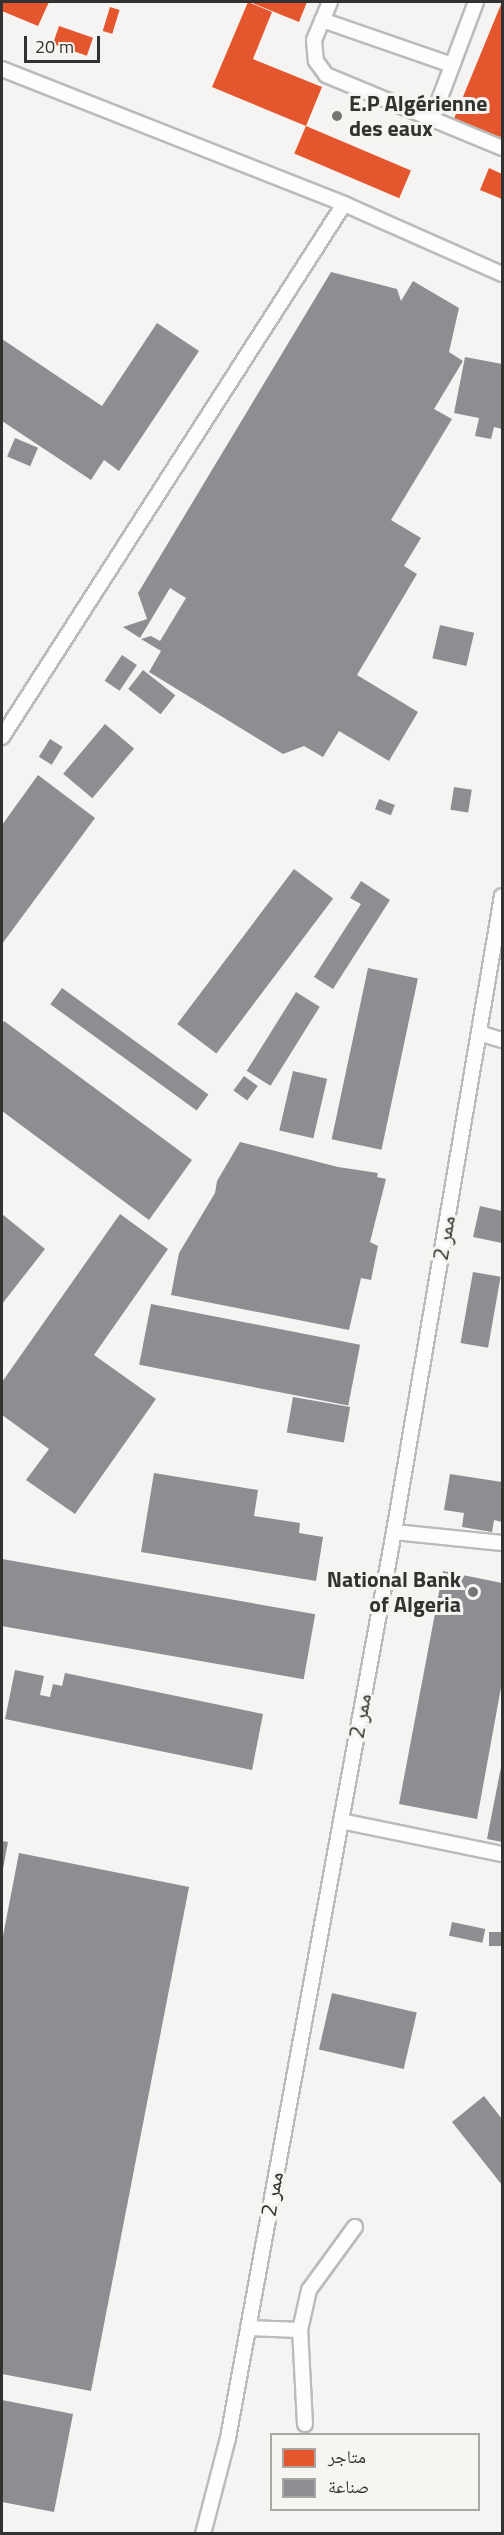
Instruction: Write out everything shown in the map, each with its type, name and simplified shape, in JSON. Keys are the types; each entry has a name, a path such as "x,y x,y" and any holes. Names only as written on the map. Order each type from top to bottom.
{"lane":[{"path":"330,2 314,40 316,61 326,75 502,148"},
{"path":"432,119 476,2"},
{"path":"322,20 452,65"},
{"path":"2,69 344,204 502,274"},
{"path":"2,737 344,204"},
{"name":"ممر 2","path":"203,2534 228,2438 394,1532 502,896"},
{"path":"479,1033 502,1040"},
{"path":"394,1532 502,1543"},
{"path":"341,1821 502,1854"},
{"path":"304,2424 300,2330 309,2290 355,2226"},
{"path":"248,2328 300,2330"}],"building: متاجر":[{"path":"2,2 49,2 38,26 2,11"},
{"path":"248,2 272,12 253,59 322,87 306,126 212,87"},
{"path":"250,2 307,2 299,22"},
{"path":"502,2 502,133 499,141 453,121"},
{"path":"110,7 120,10 112,34 103,31"},
{"path":"59,26 93,38 87,56 53,44"},
{"path":"306,126 411,171 399,198 294,154"},
{"path":"489,168 502,174 502,199 480,190"}],"building: صناعة":[{"path":"331,272 397,289 401,301 413,281 459,308 449,352 463,361 434,409 452,419 391,520 421,538 404,566 417,574 357,675 418,712 389,761 339,731 323,757 304,746 283,754 149,672 161,651 141,639 151,636 160,641 186,598 170,588 140,638 123,627 147,619 138,593"},
{"path":"157,323 199,351 119,471 104,460 91,480 2,421 2,339 102,406"},
{"path":"465,357 502,364 502,429 494,427 491,439 475,436 479,418 454,413"},
{"path":"15,438 38,448 30,466 7,456"},
{"path":"440,625 474,633 466,666 432,658"},
{"path":"122,655 137,665 120,691 105,681"},
{"path":"143,670 175,695 161,714 128,689"},
{"path":"105,724 134,748 92,798 63,774"},
{"path":"50,739 63,747 52,765 39,757"},
{"path":"38,775 95,818 2,944 2,825"},
{"path":"454,787 472,790 468,813 450,810"},
{"path":"379,799 395,805 391,815 375,809"},
{"path":"294,869 333,898 216,1053 177,1024"},
{"path":"361,881 390,900 333,989 314,977 361,904 350,898"},
{"path":"368,968 418,979 382,1150 332,1139"},
{"path":"62,988 208,1094 197,1111 50,1004"},
{"path":"296,992 320,1007 270,1086 247,1071"},
{"path":"4,1021 192,1160 149,1220 2,1111 2,1024"},
{"path":"293,1071 327,1079 313,1138 279,1130"},
{"path":"244,1076 258,1086 247,1101 233,1091"},
{"path":"240,1142 338,1167 378,1173 377,1177 386,1179 370,1242 378,1246 371,1280 361,1278 349,1330 171,1295 179,1253 215,1193 217,1181"},
{"path":"480,1206 502,1211 502,1243 473,1237"},
{"path":"2,1214 45,1249 2,1304"},
{"path":"120,1214 168,1249 94,1355 156,1399 75,1514 26,1480 49,1449 2,1415 2,1382"},
{"path":"473,1272 501,1277 488,1348 460,1343"},
{"path":"151,1304 360,1345 348,1406 139,1365"},
{"path":"293,1397 350,1407 344,1443 287,1432"},
{"path":"154,1473 258,1490 254,1516 300,1523 299,1533 323,1537 316,1581 141,1552"},
{"path":"450,1474 502,1482 502,1522 494,1520 492,1532 462,1527 464,1513 444,1510"},
{"path":"2,1559 315,1614 304,1679 2,1626"},
{"path":"443,1571 502,1583 502,1682 477,1819 399,1804"},
{"path":"15,1670 44,1676 40,1695 50,1697 53,1684 62,1686 65,1673 263,1714 252,1770 5,1719"},
{"path":"502,1767 502,1842 487,1839"},
{"path":"2,1841 8,1842 3,1869 2,1869"},
{"path":"19,1853 189,1887 91,2391 2,2374 2,1941"},
{"path":"452,1922 485,1929 482,1943 449,1936"},
{"path":"489,1932 502,1932 502,1946 489,1946"},
{"path":"332,1993 417,2013 404,2069 319,2050"},
{"path":"484,2096 502,2119 502,2185 452,2122"},
{"path":"2,2400 73,2414 54,2512 2,2502"}],"place":[{"name":"E.P Algérienne des eaux","path":"337,116"},
{"name":"National Bank of Algeria","path":"473,1592"}]}
